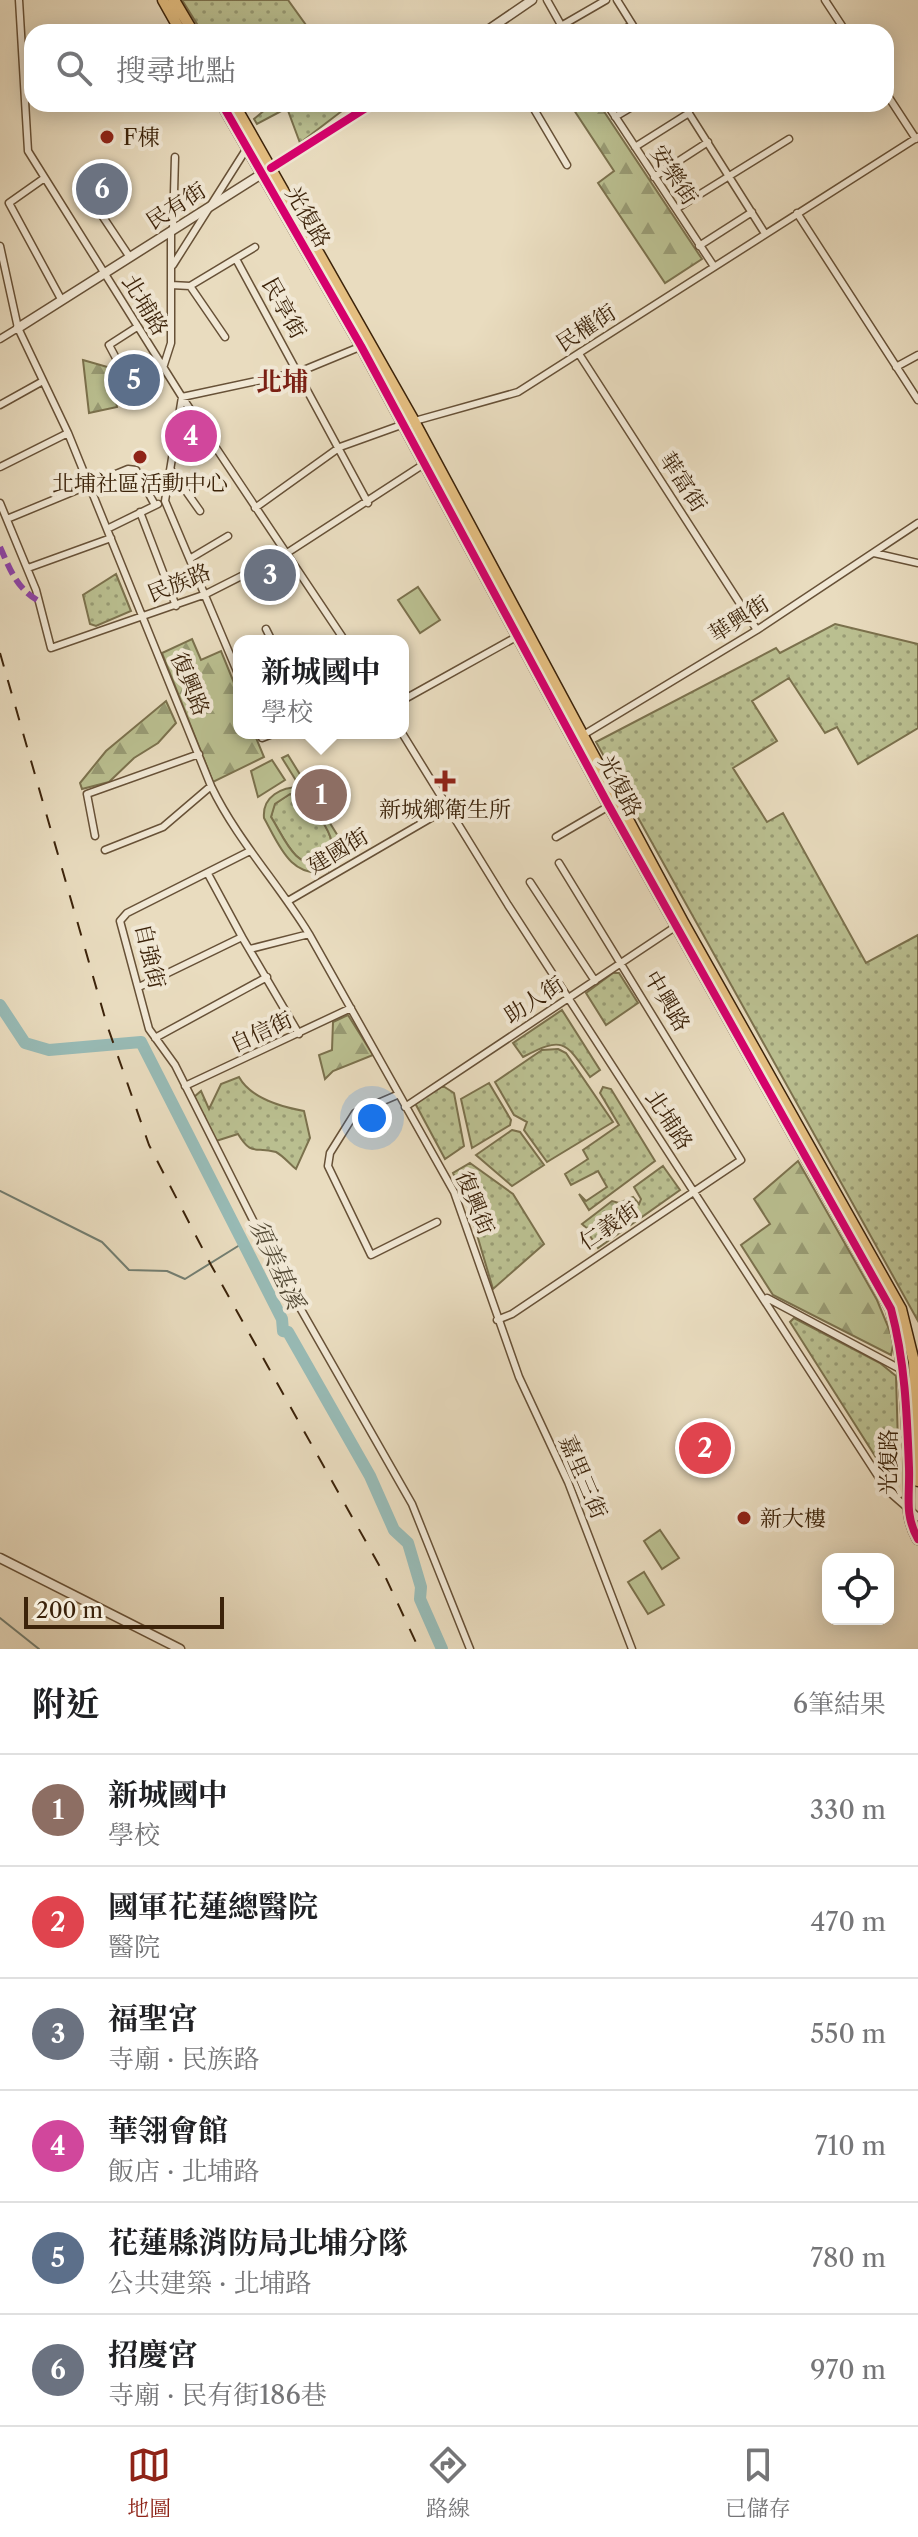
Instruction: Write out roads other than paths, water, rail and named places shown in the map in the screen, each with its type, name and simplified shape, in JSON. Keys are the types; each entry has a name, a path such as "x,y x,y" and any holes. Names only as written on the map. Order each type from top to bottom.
{"main road":[{"path":"163,0 176,24"},
{"path":"174,0 188,24"},
{"name":"光復路","path":"227,112 247,148 267,170"},
{"name":"光復路","path":"238,112 680,925"},
{"name":"光復路","path":"579,738 609,806 901,1309 916,1360 918,1481"},
{"name":"光復路","path":"906,1507 909,1472 903,1371 912,1347"},
{"path":"906,1507 918,1539"}],"street":[{"name":"北埔路","path":"19,0 24,84"},
{"path":"497,24 532,0"},
{"path":"547,0 560,24"},
{"path":"570,24 606,0"},
{"path":"617,0 631,24"},
{"path":"825,0 841,24"},
{"path":"894,105 917,139"},
{"name":"北埔路","path":"26,112 28,151 43,179 163,368 341,635"},
{"name":"民有街","path":"0,339 359,112"},
{"path":"536,112 567,165"},
{"name":"安樂街","path":"612,112 713,265"},
{"path":"615,117 623,112"},
{"path":"635,147 689,113 764,232"},
{"path":"676,209 789,139"},
{"name":"民權街","path":"255,508 340,447 409,422 518,392 764,232 917,139"},
{"path":"654,177 708,142"},
{"path":"173,265 247,148"},
{"path":"163,368 171,343 175,157"},
{"path":"43,179 9,203 61,299"},
{"path":"83,187 129,256"},
{"path":"699,246 752,212"},
{"path":"797,213 896,367 914,386 918,400"},
{"name":"復興路","path":"0,246 18,328 68,433 223,812 309,934 405,1107"},
{"path":"171,285 190,286 255,247"},
{"name":"民享街","path":"236,259 368,503"},
{"path":"190,286 225,337"},
{"path":"117,360 109,345 137,327"},
{"path":"233,661 165,501 182,397 299,372 365,344"},
{"name":"華富街","path":"579,354 757,630"},
{"path":"896,367 918,355"},
{"path":"0,405 43,381"},
{"path":"0,467 68,433"},
{"name":"民族路","path":"28,568 51,648 206,594 287,553 368,503 429,460"},
{"path":"7,519 128,469 136,470 155,505"},
{"path":"171,470 200,511"},
{"path":"107,529 165,501"},
{"path":"0,503 28,568 111,538"},
{"path":"140,512 176,606"},
{"name":"華興街","path":"579,738 757,630 918,523"},
{"path":"191,558 228,536"},
{"path":"874,553 918,563"},
{"path":"266,629 269,635"},
{"path":"409,697 522,633"},
{"name":"北埔路","path":"406,739 887,1490 918,1517"},
{"path":"95,836 87,794 199,754"},
{"path":"105,850 163,827 211,786"},
{"path":"556,837 609,806"},
{"name":"建國街","path":"288,901 448,808"},
{"name":"自強街","path":"250,851 127,913 120,921 149,1029 185,1086 275,1264 412,1504 470,1649"},
{"name":"中興路","path":"559,863 623,962 741,1160"},
{"path":"208,874 299,1034"},
{"path":"530,882 595,981"},
{"name":"助人街","path":"405,1107 680,925"},
{"path":"250,949 309,934"},
{"path":"139,987 242,937"},
{"path":"155,1038 267,977"},
{"name":"自信街","path":"185,1086 351,1008"},
{"path":"397,1095 355,1113 330,1153 328,1166 371,1255 437,1222"},
{"name":"復興街","path":"405,1107 454,1192 497,1320"},
{"name":"仁義街","path":"497,1320 512,1314 741,1160"},
{"path":"764,1297 903,1371 916,1360"},
{"name":"嘉里三街","path":"497,1320 568,1482 632,1649"},
{"path":"0,1558 180,1649"}],"waterway":[{"name":"須美基溪","path":"0,1005 25,1043 49,1050 141,1042 282,1319 283,1331 288,1332 370,1476 394,1530 408,1543 421,1587 420,1599 442,1649"},
{"path":"0,1191 102,1242 129,1270 167,1271 185,1279 243,1243"},
{"path":"0,1618 39,1649"}],"railway":[{"path":"0,653 107,1025 149,1145 211,1265 384,1574 419,1649"}],"place":[{"name":"F棟","path":"107,137"},
{"name":"招慶宮","path":"102,189"},
{"name":"花蓮縣消防局北埔分隊","path":"134,380"},
{"name":"華翎會館","path":"191,436"},
{"name":"北埔社區活動中心","path":"140,457"},
{"name":"福聖宮","path":"270,575"},
{"name":"新城鄉衛生所","path":"445,781"},
{"name":"新城國中","path":"321,795"},
{"name":"國軍花蓮總醫院","path":"705,1448"},
{"name":"新大樓","path":"744,1518"}],"district":[{"name":"北埔","path":"282,382"}]}
